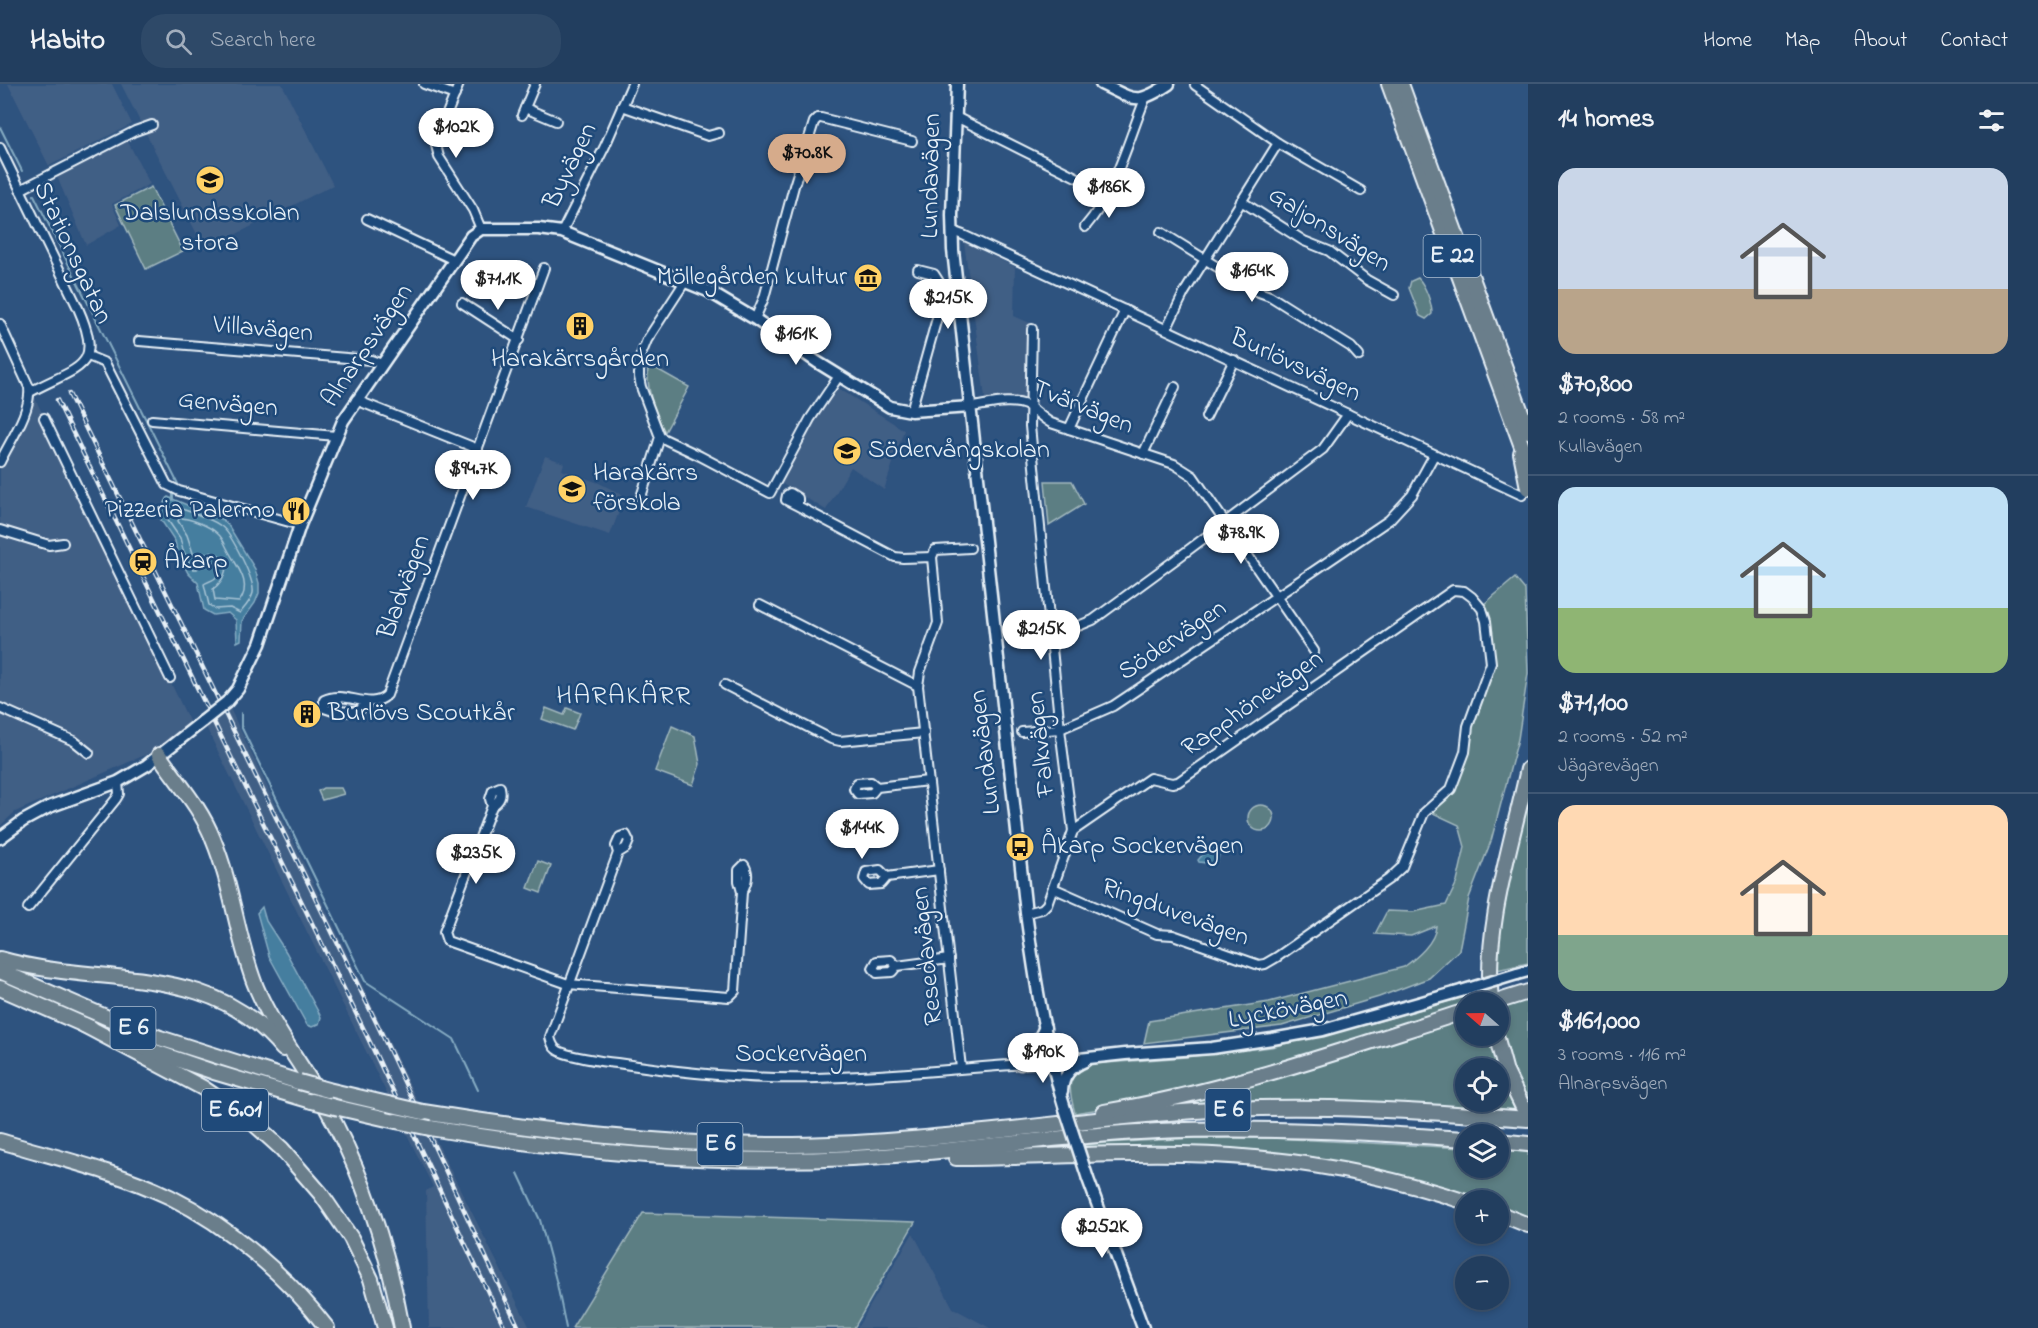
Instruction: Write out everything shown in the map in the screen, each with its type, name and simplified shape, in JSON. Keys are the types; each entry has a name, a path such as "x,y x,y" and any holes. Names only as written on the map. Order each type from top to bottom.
{"highway":[{"name":"E 22","path":"1389,84 1522,430"},
{"name":"E 22","path":"1401,84 1522,430 1525,491"},
{"path":"1522,430 1528,463"},
{"path":"159,755 188,792 212,836 224,869 247,963 257,989 318,1102"},
{"path":"1491,992 1496,917 1528,769"},
{"name":"E 6.01","path":"0,959 78,974 157,981 199,991 220,1000 249,1018 275,1039 318,1102 355,1167 370,1204 390,1271 402,1328"},
{"name":"E 6","path":"0,971 150,1034 218,1058 299,1082 423,1112 546,1131 744,1145 808,1145 957,1136 1151,1115 1263,1108 1398,1111 1528,1119"},
{"name":"E 6","path":"0,988 84,1025 204,1069 318,1102 430,1128 547,1146 693,1158 801,1160 882,1156 1154,1131 1215,1129 1311,1131 1455,1138"},
{"path":"1509,998 1524,994"},
{"path":"957,1136 1156,1103 1191,1095 1455,1014"},
{"name":"E 6.01","path":"84,1025 203,1088 251,1121 282,1149 321,1194 351,1238 371,1279 385,1328"},
{"path":"1499,1046 1513,1089 1528,1119"},
{"path":"0,1141 112,1174 170,1197 223,1229 267,1264 308,1303 327,1328"},
{"path":"1509,1142 1528,1144"},
{"path":"882,1156 972,1158 1174,1154 1274,1160 1363,1173 1455,1198"},
{"path":"1509,1217 1528,1225"}],"main road":[{"name":"Lundavägen","path":"957,84 952,231 1026,913 1034,967 1052,1062 1065,1109 1088,1179 1143,1328"},
{"path":"1101,84 1134,100 1145,99 1169,84"},
{"path":"481,229 539,229 562,232 686,280 755,319 839,376 890,407 911,411 971,407"},
{"name":"Alnarpsvägen","path":"0,838 23,821 49,807 118,782 159,755 228,702 238,689 260,644 300,525 336,436 356,400 454,260 471,236 481,229"},
{"name":"Lyckövägen","path":"1052,1062 1212,1048 1323,1030 1522,973"},
{"path":"1021,1064 1034,1049 1045,1027"},
{"path":"1062,1098 1064,1081 1070,1069 1074,1065 1098,1057"}],"street":[{"path":"424,84 455,95"},
{"path":"459,84 436,145 439,157 473,210 481,229"},
{"path":"535,84 524,112 556,121"},
{"name":"Byvägen","path":"562,232 605,146 632,84"},
{"path":"1195,85 1278,143 1361,191"},
{"path":"1085,227 1097,213 1108,193 1145,99"},
{"path":"621,106 708,136 719,133"},
{"path":"956,117 1108,193"},
{"path":"755,319 764,298 814,122 821,118 912,141"},
{"path":"20,190 135,131 152,125"},
{"path":"1167,328 1205,259 1278,143"},
{"name":"Stationsgatan","path":"0,148 89,331 91,347 80,367 30,392"},
{"name":"Galjonsvägen","path":"1241,201 1304,240 1329,252 1368,280 1394,295"},
{"path":"367,219 454,260"},
{"name":"Burlövsvägen","path":"952,231 1167,328 1434,455 1525,491"},
{"path":"1161,232 1351,347 1359,356"},
{"name":"Bladvägen","path":"366,703 358,711 333,711 324,708 324,700 335,696 358,699 366,703 381,701 387,695 544,268"},
{"path":"911,411 942,300 941,285 934,274 918,270"},
{"path":"641,497 660,438 641,387 639,360 647,340 686,280"},
{"path":"462,303 519,340"},
{"path":"1069,429 1125,310"},
{"path":"0,324 2,334 30,392 28,407 0,462"},
{"name":"Falkvägen","path":"1026,913 1045,907 1073,831 1060,729 1030,426 1032,329"},
{"name":"Villavägen","path":"139,341 371,360 382,363"},
{"path":"88,356 105,363 167,485 179,491 300,525"},
{"path":"1206,417 1234,360"},
{"path":"660,438 770,493 795,446 839,376"},
{"name":"Tvärvägen","path":"1143,454 1175,387"},
{"path":"356,400 478,449"},
{"name":"Tvärvägen","path":"971,407 1018,403 1030,407 1040,417 1174,464 1193,476 1314,651"},
{"path":"1052,634 1093,620 1226,522 1323,449 1348,414"},
{"path":"44,418 170,678"},
{"name":"Genvägen","path":"152,420 336,436"},
{"name":"Södervägen","path":"1022,732 1060,729 1113,706 1277,596 1389,520 1412,495 1434,455"},
{"path":"798,506 895,557 932,557 935,550 970,548"},
{"path":"0,530 49,545 63,543"},
{"name":"Resedavägen","path":"932,557 938,623 920,672 918,686 961,1068"},
{"name":"Rapphönevägen","path":"1073,831 1149,778 1172,783 1178,782 1453,590"},
{"name":"Ringduvevägen","path":"1053,888 1157,934 1173,935 1259,965 1276,957 1389,879 1402,867 1424,813 1451,789 1465,752 1468,726 1491,663 1486,621 1482,609 1464,591 1453,590"},
{"path":"760,605 918,686"},
{"path":"725,685 831,739 840,741 924,733"},
{"path":"0,708 74,741 89,753"},
{"path":"877,787 928,781"},
{"path":"28,908 116,799 119,794 118,782"},
{"path":"492,806 444,932 447,940 568,984 729,997 735,991 742,892"},
{"path":"568,984 618,853"},
{"path":"887,876 939,870"},
{"path":"897,966 949,959"},
{"name":"Sockervägen","path":"568,984 550,1037 553,1046 560,1051 600,1061 693,1074 762,1078 881,1076 1052,1062"}],"shaded area":[{"path":"8,84 112,84 132,124 49,166"},
{"name":"Dalslundsskolan stora","path":"121,84 282,84 333,185 205,250"},
{"path":"125,136 150,184 112,204 121,225 86,245 55,172"},
{"path":"964,242 1015,267 1014,316 1032,324 1031,378 1025,402 986,405"},
{"name":"Södervångskolan","path":"838,388 904,430 884,490 851,467 826,510 779,482 805,434"},
{"path":"31,390 190,723 154,751 15,812 0,826 0,451"},
{"name":"Harakärrs förskola","path":"545,456 564,463 562,470 599,483 625,496 610,535 526,507"},
{"path":"224,696 449,1167 530,1328 429,1328 426,1191 433,1187 200,715"},
{"path":"913,1233 953,1308 990,1328 857,1328"}],"green space":[{"path":"151,187 183,251 146,269 115,205"},
{"path":"1418,278 1426,290 1431,305 1432,314 1426,319 1420,316 1409,288 1411,281"},
{"path":"648,364 689,387 665,432 652,399 648,382"},
{"path":"1045,481 1072,481 1084,504 1049,526"},
{"path":"1515,578 1525,590 1528,673 1518,739 1491,841 1469,898 1459,950 1429,978 1379,997 1282,1026 1144,1043 1149,1021 1269,1002 1404,967 1429,944 1436,926 1411,936 1375,934 1387,911 1413,912 1446,905 1457,882 1465,847 1459,825 1433,813 1455,788 1470,746 1470,728 1494,664 1489,618 1483,605"},
{"path":"546,708 564,715 567,708 580,713 573,730 542,719"},
{"path":"672,726 695,736 700,764 693,785 655,771"},
{"path":"323,788 341,788 344,794 322,800 318,791"},
{"path":"1528,791 1528,963 1497,970 1499,934"},
{"path":"1261,805 1270,809 1274,818 1270,827 1261,831 1252,827 1248,818 1252,809"},
{"path":"538,861 551,866 541,893 528,888"},
{"path":"1455,999 1455,1007 1237,1077 1128,1105 1075,1113 1070,1089 1073,1077 1077,1072 1092,1064 1186,1057 1271,1047 1373,1023"},
{"path":"1528,1000 1528,1102 1516,1080 1504,1046 1509,1046 1509,1005"},
{"path":"1455,1020 1455,1046 1492,1046 1495,1058 1455,1058 1455,1106 1299,1100 1168,1106"},
{"path":"1509,1098 1516,1111 1509,1110"},
{"path":"1196,1138 1273,1138 1455,1147 1455,1178 1509,1178 1509,1151 1528,1152 1528,1218 1509,1210 1509,1190 1455,1190 1455,1192 1379,1171 1255,1151 1018,1153 1104,1143"},
{"path":"643,1213 915,1222 854,1328 572,1328"}],"water":[{"path":"168,497 223,520 255,569 259,593 242,621 241,640 237,642 236,620 228,613 213,615 204,610 198,583 188,573 177,552 175,541 161,520 161,510"},
{"path":"1215,844 1220,849 1218,860 1213,864 1199,862 1198,860 1211,845"},
{"path":"262,907 266,921 286,952 321,1017 319,1024 312,1027 307,1025 269,956 257,913"}],"waterway":[{"path":"0,127 22,171"},
{"path":"34,195 178,484 173,492 173,500"},
{"path":"241,713 241,726 365,981 454,1039 478,1090"},
{"path":"518,1173 540,1220 566,1328"}],"railway":[{"path":"69,394 379,1028 519,1328"},
{"path":"57,400 366,1034 505,1328"}],"place":[{"name":"Dalslundsskolan stora","path":"210,180"},
{"name":"Möllegården kultur","path":"868,278"},
{"name":"Harakärrsgården","path":"580,326"},
{"name":"Södervångskolan","path":"847,451"},
{"name":"Harakärrs förskola","path":"572,489"},
{"name":"Pizzeria Palermo","path":"296,511"},
{"name":"Åkarp","path":"143,562"},
{"name":"Burlövs Scoutkår","path":"307,714"},
{"name":"Åkarp Sockervägen","path":"1020,847"}],"district":[{"name":"HARAKÄRR","path":"624,696"}]}
